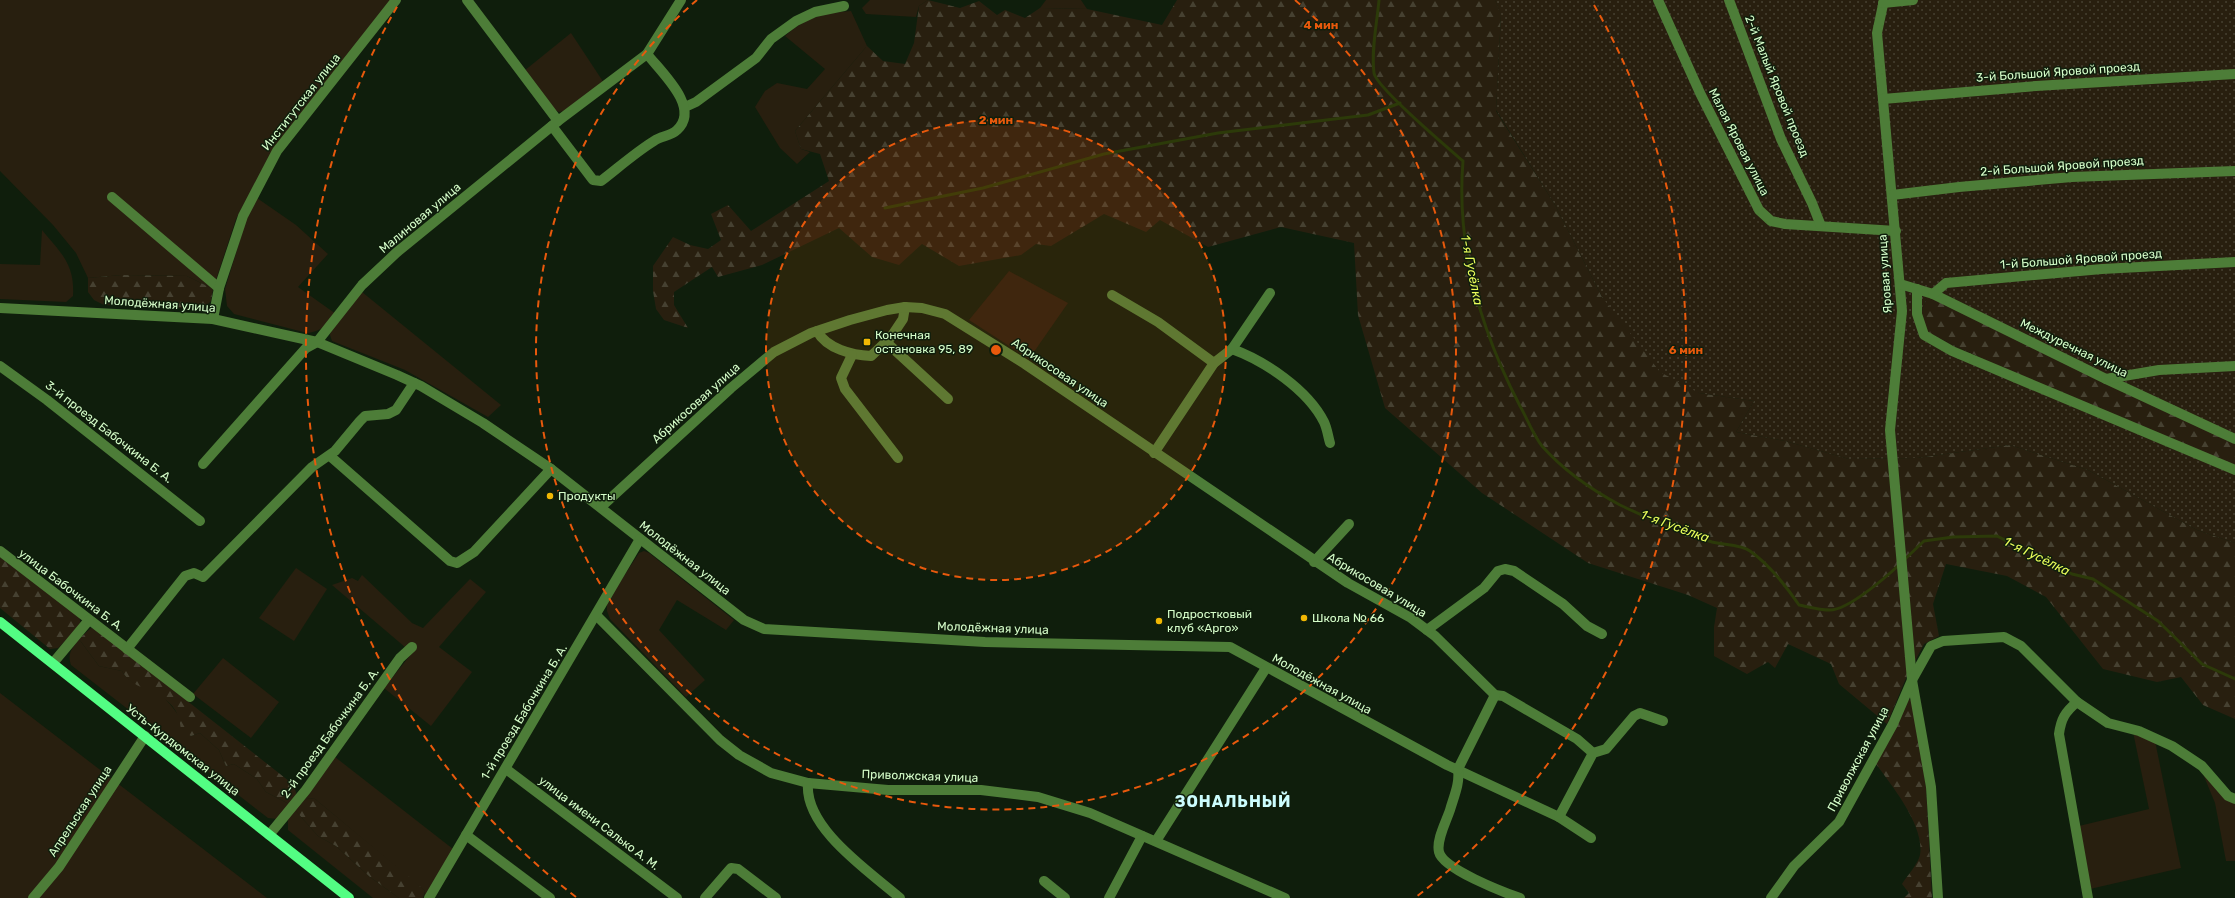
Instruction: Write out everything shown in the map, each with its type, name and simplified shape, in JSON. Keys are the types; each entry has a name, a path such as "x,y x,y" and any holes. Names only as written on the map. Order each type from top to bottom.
{"main road":[{"name":"Усть-Курдюмская улица","path":"0,622 349,898"}],"street":[{"name":"Институтская улица","path":"213,320 219,288 244,216 277,151 396,0"},
{"path":"467,0 555,123 593,180 601,181 655,140 675,132 684,123 685,107 682,98 647,54"},
{"name":"Малиновая улица","path":"317,342 362,285 396,253 555,123 647,54 681,0"},
{"name":"Малая Яровая улица","path":"1658,0 1700,93 1759,210 1771,221 1784,224 1896,231"},
{"name":"2-й Малый Яровой проезд","path":"1729,0 1781,139 1812,203 1821,226"},
{"path":"1884,2 1912,0"},
{"name":"Яровая улица","path":"1884,2 1877,33 1896,231 1902,312 1890,430 1912,680 1931,787 1938,898"},
{"path":"685,107 696,102 756,58 771,39 796,21 815,12 844,6"},
{"name":"3-й Большой Яровой проезд","path":"1883,99 2036,86 2235,74"},
{"name":"2-й Большой Яровой проезд","path":"1892,195 1959,187 2072,178 2235,171"},
{"name":"Молодёжная улица","path":"112,197 219,288"},
{"name":"1-й Большой Яровой проезд","path":"1933,294 1946,283 2102,269 2235,262"},
{"name":"Междуречная улица","path":"1900,284 1933,294 2106,379 2235,439"},
{"path":"1917,289 1917,314 1924,335 1952,351 2235,470"},
{"path":"1154,453 1214,363 1232,349 1270,293"},
{"path":"1112,295 1158,322 1214,363"},
{"path":"817,331 822,339 852,355 871,356 886,342 903,319 905,307"},
{"name":"Абрикосовая улица","path":"601,507 731,388 768,357 790,343 817,331 850,320 905,307 922,308 945,314 1024,364 1314,562 1348,584 1411,618 1427,630 1495,695 1503,696 1577,739 1593,753"},
{"name":"Молодёжная улица","path":"0,308 213,320 317,342 414,383 484,423 551,469 744,620 764,629 985,642 1218,646 1243,653 1266,668 1458,769 1560,818 1591,838"},
{"path":"203,464 306,348 317,342"},
{"path":"886,342 948,399"},
{"path":"1232,349 1282,374 1316,410 1325,423 1330,443"},
{"path":"852,355 842,378 845,389 898,458"},
{"name":"3-й проезд Бабочкина Б. А.","path":"0,366 53,405 200,521"},
{"path":"2106,379 2159,370 2235,366"},
{"path":"414,383 396,410 388,414 366,416 330,456 450,561 458,563 474,552 551,469"},
{"name":"улица Бабочкина Б. А.","path":"127,649 186,576 194,574 203,576 312,467 330,456"},
{"name":"Абрикосовая улица","path":"1314,562 1349,524"},
{"name":"1-й проезд Бабочкина Б. А.","path":"429,898 597,616 640,539"},
{"name":"улица Бабочкина Б. А.","path":"0,551 190,697"},
{"name":"Абрикосовая улица","path":"1427,630 1484,588 1498,571 1505,569 1514,571 1538,587 1563,604 1587,626 1602,634"},
{"name":"Приволжская улица","path":"597,616 720,740 739,755 771,774 808,783 888,790 981,790 1038,796 1090,813 1285,898"},
{"path":"53,664 89,620"},
{"name":"Приволжская улица","path":"1771,898 1794,866 1839,822 1893,724 1912,680 1931,646 1943,641 2004,637 2021,646 2077,702 2108,723 2139,732 2172,746 2202,766 2228,796 2235,799"},
{"name":"2-й проезд Бабочкина Б. А.","path":"270,835 306,790 400,658 412,647"},
{"path":"1156,841 1266,668"},
{"path":"1495,695 1458,769 1459,780 1440,839 1439,852 1444,861 1483,884 1520,898"},
{"path":"2077,702 2065,712 2060,722 2059,734 2088,898"},
{"path":"1560,818 1593,753 1606,750 1634,716 1640,713 1663,721"},
{"name":"Апрельская улица","path":"34,898 59,867 145,736"},
{"name":"улица имени Салько А. М.","path":"506,769 677,898"},
{"path":"808,783 810,804 831,838 900,898"},
{"path":"466,835 550,898"},
{"path":"1109,898 1142,836"},
{"path":"705,898 731,868 738,869 776,898"},
{"path":"1044,882 1066,898"}],"green space":[{"path":"0,0 391,0 275,146 236,219 213,289 187,276 122,275 88,278 76,253 53,225 0,171"},
{"path":"870,0 928,0 919,6 916,17 866,14 862,8"},
{"path":"928,0 960,8 979,1 997,15 1005,10 1025,18 1040,8 1087,9 1162,25 1177,0 1495,0 1501,14 1496,111 1555,205 1602,297 1699,393 1754,401 1736,432 1785,441 1849,459 1917,458 2010,445 2088,470 2197,530 2235,543 2235,719 2203,705 2181,677 2157,682 2103,669 2046,597 2007,576 1946,564 1933,604 1939,636 1924,644 1906,678 1887,724 1839,684 1831,664 1788,644 1775,668 1768,662 1747,674 1714,656 1714,627 1717,608 1688,595 1588,563 1482,493 1385,408 1358,315 1354,243 1281,227 1208,247 1160,220 1146,232 1104,214 1051,246 1036,244 1021,255 959,266 922,244 899,265 872,257 839,228 762,265 718,277 712,267 674,292 674,305 688,328 664,320 656,309 653,291 653,266 673,237 690,245 708,249 721,240 711,214 728,205 751,231 829,181 820,154 801,149 795,131 867,46 883,61 905,64 914,43 919,6"},
{"path":"1046,0 1081,0 1087,9 1040,8"},
{"path":"1495,0 2235,0 2235,434 1928,295 1916,327 2170,448 2235,473 2235,543 2197,530 2088,470 2010,445 1917,458 1849,459 1785,441 1736,432 1754,401 1699,393 1660,372 1602,297 1555,205 1496,110 1501,15"},
{"path":"851,11 867,46 795,131 801,149 810,152 797,164 780,148 755,107 765,91 777,83 807,89 825,69 785,36 793,29 815,17 831,13"},
{"path":"571,33 604,83 565,111 559,112 555,110 524,71"},
{"path":"257,198 296,225 328,254 298,287 336,314 327,324 316,331 307,333 234,314 227,306 225,289 247,217"},
{"path":"42,230 61,253 69,267 72,275 73,296 66,302 0,299 0,264 40,265"},
{"path":"1009,271 1068,303 1029,359 969,320"},
{"path":"122,275 187,276 213,289 211,301 203,309 104,305 94,300 88,292 88,278"},
{"path":"362,292 501,405 488,417 405,370 332,341 330,335 331,329"},
{"path":"1928,295 2235,434 2235,473 2170,448 1916,327"},
{"path":"644,551 649,553 734,620 726,630 677,600 659,630 705,680 686,697 610,619 607,611 607,602 639,553"},
{"path":"0,557 79,616 81,625 58,648 50,649 0,608"},
{"path":"296,568 327,589 294,641 259,618"},
{"path":"362,575 412,623 423,628 470,579 486,592 439,647 472,672 431,726 384,688 412,653 332,585 352,578 358,581"},
{"path":"91,628 97,630 294,785 297,797 291,805 266,792 257,779 234,764 226,766 219,750 200,733 191,736 181,730 178,716 173,706 165,699 137,685 122,671 99,666 79,639"},
{"path":"79,639 99,666 122,671 130,680 161,695 178,714 191,736 200,733 219,750 226,766 234,764 257,779 266,792 291,805 277,819 268,818 71,665 70,654 72,648"},
{"path":"223,658 279,702 251,738 193,694"},
{"path":"0,693 267,898 0,898"},
{"path":"1909,699 1912,701 1926,787 1932,898 1904,898 1909,893 1902,884 1919,859 1920,844 1917,832 1906,807 1876,764"},
{"path":"2133,732 2155,741 2181,868 2090,889 2079,826 2149,809"},
{"path":"335,757 453,849 424,897 425,891 315,799 306,798"},
{"path":"2201,769 2235,803 2235,861 2226,861 2215,803"},
{"path":"306,798 315,799 413,880 425,891 423,898 399,898 370,877 336,846 318,836 295,810"},
{"path":"295,810 318,836 336,846 370,877 399,898 373,898 288,830 288,818"}],"waterway":[{"name":"1-я Гусёлка","path":"1379,0 1374,46 1374,73 1378,80 1399,104 1463,161 1463,225 1474,288 1483,318 1506,377 1533,432 1542,446 1569,472 1599,493 1620,505 1665,525 1700,538 1716,543 1742,547 1750,551 1777,576 1799,605 1826,610 1838,609 1866,592 1899,565"},
{"path":"885,208 983,188 1104,154 1218,133 1368,115 1400,103"},
{"name":"1-я Гусёлка","path":"1904,560 1924,541 1953,537 1997,536 2072,574 2093,579 2158,621 2202,664 2235,679"}],"place":[{"name":"Конечная остановка 95, 89","path":"867,342"},
{"name":"Продукты","path":"550,496"},
{"name":"Школа № 66","path":"1304,618"},
{"name":"Подростковый клуб «Арго»","path":"1159,621"}],"district":[{"name":"ЗОНАЛЬНЫЙ","path":"1233,801"}]}
